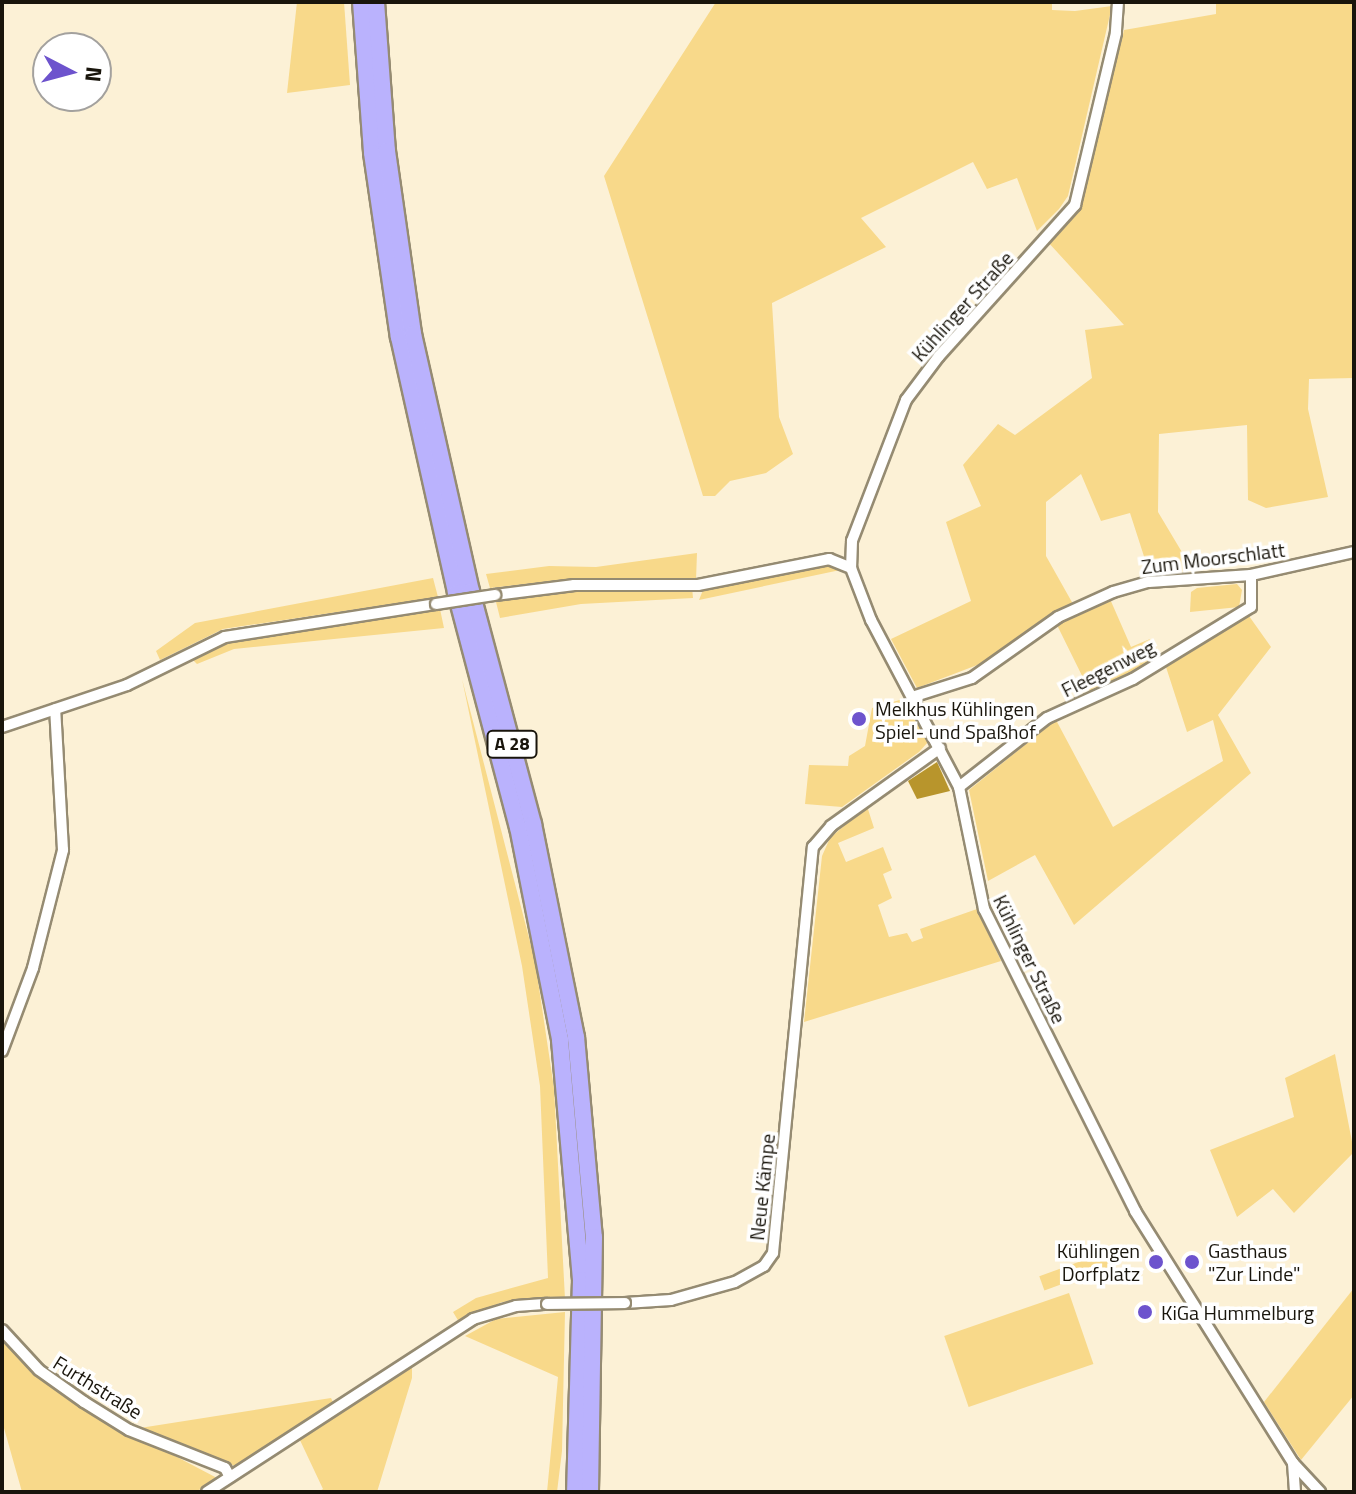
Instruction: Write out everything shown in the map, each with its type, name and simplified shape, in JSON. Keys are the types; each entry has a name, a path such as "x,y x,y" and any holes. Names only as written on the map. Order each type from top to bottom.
{"highway":[{"name":"A 28","path":"361,2 372,153 399,337 456,593 521,840 560,1040 581,1280 578,1491"},
{"name":"A 28","path":"376,2 387,151 413,334 471,591 533,824 576,1037 595,1261 578,1491"}],"street":[{"name":"Kühlinger Straße","path":"1118,2 1116,33 1075,205 939,356 906,400 851,547 851,568 871,620 959,787 977,889 991,923 1135,1211 1293,1463 1295,1492"},
{"path":"2,727 127,685 225,637 574,585 698,585 829,559 851,547"},
{"name":"Zum Moorschlatt","path":"912,697 972,678 1058,617 1113,592 1149,582 1251,575 1354,552"},
{"path":"829,559 851,568"},
{"name":"Fleegenweg","path":"959,787 1047,718 1133,679 1251,607 1251,575"},
{"path":"2,1051 33,968 63,850 55,709"},
{"name":"Neue Kämpe","path":"207,1492 473,1319 504,1308 671,1300 735,1282 764,1266 773,1253 813,847 825,831 940,748"},
{"name":"Furthstraße","path":"2,1330 39,1370 84,1402 129,1430 225,1468 230,1477"},
{"path":"1293,1463 1320,1492"}],"shaded area":[{"path":"297,2 344,2 350,85 287,93"},
{"path":"716,2 1052,2 1052,10 1075,11 1112,6 1068,196 1059,209 1037,231 1017,178 987,189 973,162 861,218 886,247 772,303 779,417 793,454 766,473 730,481 715,496 703,496 604,176"},
{"path":"1216,2 1354,2 1354,378 1309,379 1308,409 1328,497 1266,508 1248,500 1247,425 1159,434 1158,512 1195,574 1151,578 1130,513 1101,521 1081,474 1046,502 1046,556 1073,604 993,659 917,688 891,639 971,601 946,522 981,506 963,465 998,424 1015,435 1092,378 1085,330 1124,325 1047,241 1082,200 1124,30 1216,14"},
{"path":"697,553 696,580 576,578 490,588 486,574 549,566 596,567"},
{"path":"829,562 845,569 699,600 703,590"},
{"path":"433,578 438,597 223,629 160,660 156,651 195,623"},
{"path":"1237,584 1242,590 1239,607 1190,612 1191,592 1197,588"},
{"path":"692,587 693,598 581,604 500,618 496,602 578,589"},
{"path":"1110,599 1131,647 1150,639 1162,656 1092,696 1056,623"},
{"path":"440,609 444,628 234,649 197,664 192,659 196,651 251,635"},
{"path":"1249,616 1271,647 1218,715 1251,773 1074,925 1035,855 988,881 969,790 1056,720 1113,827 1223,761 1213,720 1187,732 1166,667"},
{"path":"462,679 535,961 554,1088 565,1299 502,1302 459,1322 453,1312 476,1298 548,1278 540,1086 522,966"},
{"path":"903,699 928,742 919,752 842,807 805,804 809,765 848,766 849,756 865,746 872,708"},
{"path":"937,762 950,791 917,799 908,781"},
{"path":"867,806 874,828 838,843 846,862 883,847 892,870 883,874 892,898 878,905 889,937 907,933 912,942 923,938 920,929 977,909 1001,961 804,1022 822,856 830,838"},
{"path":"1335,1054 1354,1152 1294,1213 1273,1189 1237,1217 1210,1150 1294,1117 1285,1078"},
{"path":"1106,1252 1111,1266 1044,1290 1039,1276"},
{"path":"1354,1288 1354,1395 1301,1460 1264,1402"},
{"path":"1069,1293 1093,1364 969,1407 944,1336"},
{"path":"565,1312 562,1451 557,1492 547,1492 558,1377 465,1336 496,1319"},
{"path":"2,1333 35,1372 78,1405 217,1478 196,1492 22,1492 2,1421"},
{"path":"412,1362 412,1378 377,1492 318,1492 323,1489 298,1436"},
{"path":"331,1398 334,1404 235,1466 140,1428"}],"place":[{"name":"Melkhus Kühlingen Spiel- und Spaßhof","path":"859,719"},
{"name":"Kühlingen Dorfplatz","path":"1156,1262"},
{"name":"Gasthaus \"Zur Linde\"","path":"1192,1262"},
{"name":"KiGa Hummelburg","path":"1145,1312"}]}
